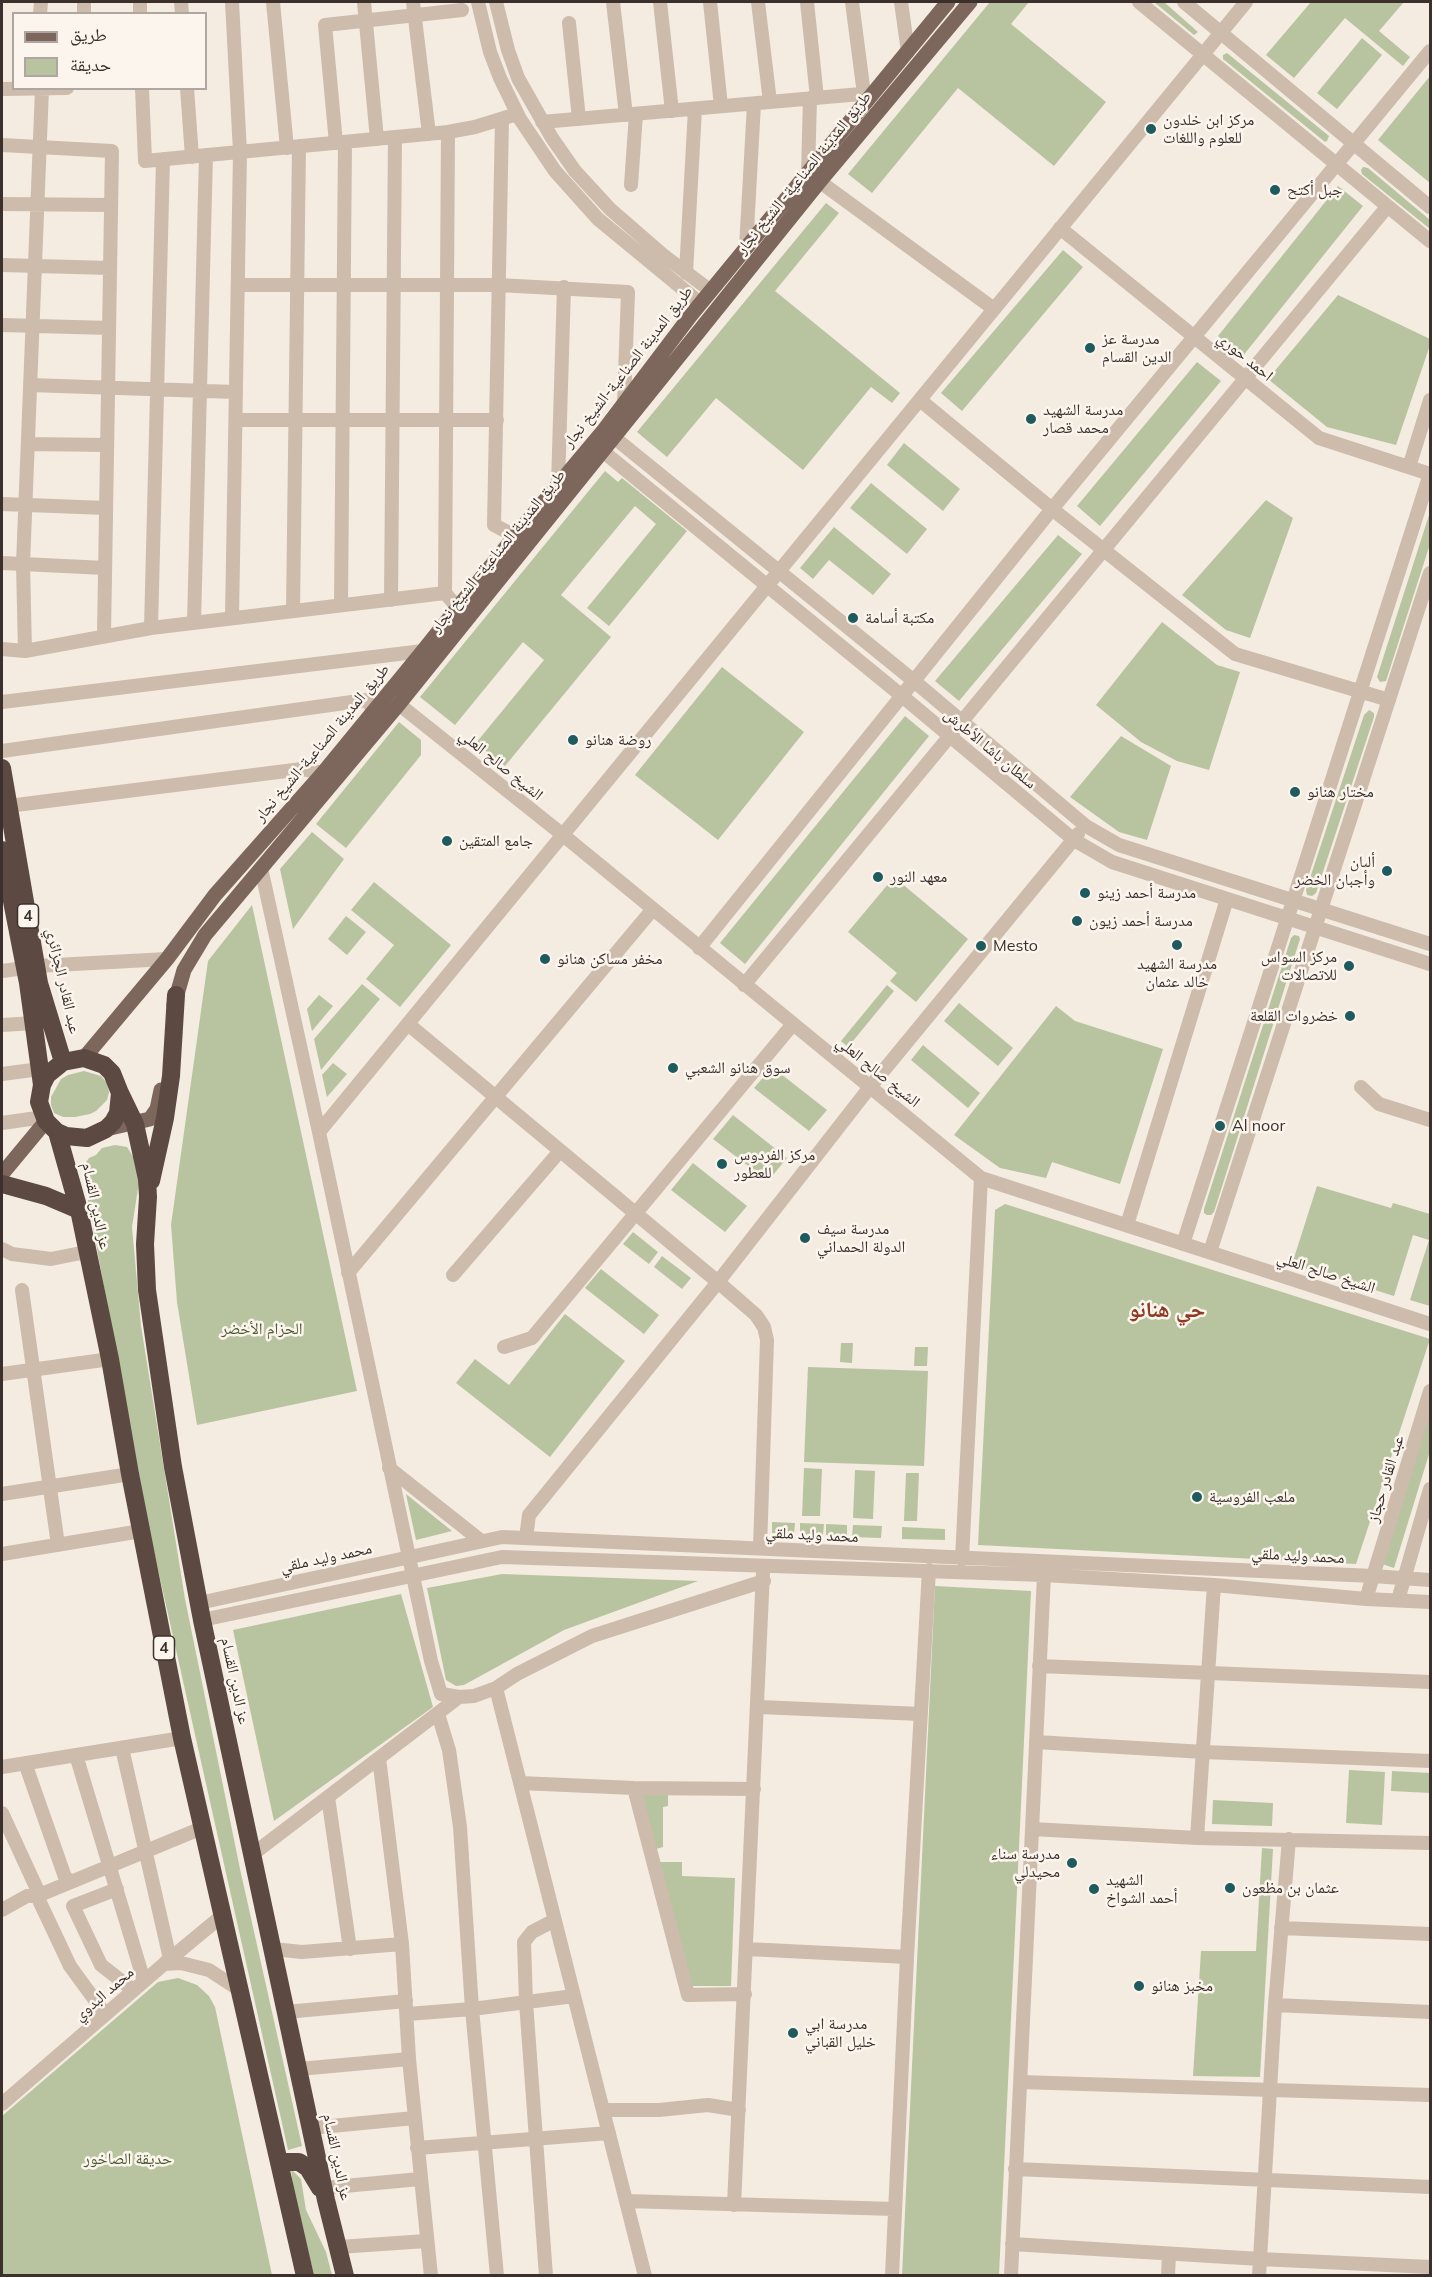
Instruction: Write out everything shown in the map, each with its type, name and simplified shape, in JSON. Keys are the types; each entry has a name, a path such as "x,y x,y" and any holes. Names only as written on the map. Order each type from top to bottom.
{"highway":[{"name":"عبد القادر الجزائري","path":"2,768 31,967 34,1023 41,1077"},
{"name":"عبد القادر الجزائري","path":"2,850 8,920 39,984 63,1062"},
{"path":"148,1197 169,1097 174,1056 176,995"},
{"path":"84,1058 94,1060 112,1073 120,1092 118,1113 106,1130 87,1138 77,1139 49,1123 39,1102 41,1077 63,1062 84,1058"},
{"name":"عز الدين القسام","path":"120,1092 135,1124 144,1161 148,1197 145,1244 147,1290 173,1467 200,1611 325,2194 345,2276"},
{"name":"عز الدين القسام","path":"49,1123 79,1210 110,1359 130,1474 182,1738 305,2276"},
{"path":"2,1184 79,1210"},
{"path":"280,2162 299,2162 325,2194"}],"main road":[{"name":"طريق المدينة الصناعية-الشيخ نجار","path":"609,433 624,403 700,303 746,248 814,177 868,93 908,52 948,2"},
{"name":"طريق المدينة الصناعية- الشيخ نجار","path":"106,1130 150,1119 157,1109 176,995 184,970 197,946 814,177 970,2"},
{"name":"طريق المدينة الصناعية-الشيخ نجار","path":"84,1058 167,959 215,895 323,773 374,710 393,699 423,651 515,536 558,485 597,447"},
{"path":"2,1174 49,1123"}],"street":[{"path":"232,2 240,152 232,618"},
{"path":"273,2 293,147 297,285 293,611"},
{"path":"364,2 377,139"},
{"path":"478,2 490,52 517,114 555,171 598,219 700,303"},
{"path":"496,2 508,51 518,78 542,122 575,171 610,209 711,291"},
{"path":"613,2 631,115 631,185"},
{"path":"660,2 672,111"},
{"path":"710,2 722,106"},
{"path":"758,2 770,102"},
{"path":"807,2 814,98 814,177 994,309"},
{"path":"542,122 868,93 852,2"},
{"path":"901,2 908,52"},
{"path":"1139,2 1431,241"},
{"path":"1184,2 1431,207"},
{"path":"320,1132 1246,2"},
{"path":"414,8 429,134"},
{"path":"341,605 344,285 340,142 325,25 365,21 414,8 462,10"},
{"path":"569,22 579,119"},
{"path":"699,948 1052,508 1431,51"},
{"path":"25,651 23,564 42,90"},
{"path":"142,90 145,161 448,132 475,128 517,114"},
{"path":"187,90 199,156 200,391 194,623"},
{"path":"746,248 754,104"},
{"path":"686,273 695,109"},
{"path":"502,119 494,525 515,536"},
{"path":"448,132 445,593 458,608"},
{"path":"391,600 395,137"},
{"path":"2,145 112,151 104,636"},
{"path":"151,628 163,159"},
{"path":"2,204 111,205"},
{"path":"744,985 1387,207"},
{"path":"598,219 610,209"},
{"name":"احمد حوري","path":"1060,228 1319,438 1431,474"},
{"path":"2,265 110,268"},
{"path":"238,285 498,285 628,292 624,403"},
{"path":"558,485 564,287"},
{"path":"2,325 109,328"},
{"path":"30,385 236,392"},
{"path":"920,399 1235,654 1389,700"},
{"path":"1409,467 1431,400"},
{"path":"236,420 497,420"},
{"name":"سلطان باشا الأطرش","path":"609,433 914,681 1086,826 1119,845 1431,944"},
{"path":"28,444 107,445"},
{"name":"سلطان باشا الأطرش","path":"597,447 1074,840 1112,862 1431,964"},
{"path":"1183,1244 1431,474"},
{"path":"2,504 106,508"},
{"path":"2,563 105,568"},
{"path":"1210,1252 1431,573"},
{"path":"2,649 25,651 151,628 445,593"},
{"path":"2,702 423,651"},
{"name":"الشيخ صالح العلي","path":"393,699 563,835 981,1178 1431,1324"},
{"path":"2,751 366,700 374,710"},
{"path":"8,806 302,769 323,773"},
{"path":"526,1538 529,1515 718,1282 870,1087 1086,826"},
{"path":"261,868 320,1132 412,1575 431,1661 441,1694 459,1697 474,1696 496,1688 517,1674 592,1636 764,1574 734,2205"},
{"path":"1126,1226 1227,899"},
{"path":"348,1274 653,909"},
{"path":"2,970 167,959"},
{"path":"2,1026 34,1023"},
{"path":"408,1024 756,1315 764,1327 767,1340 760,1548"},
{"path":"504,1347 532,1338 793,1024"},
{"path":"2,1074 41,1077"},
{"path":"1361,1087 1379,1104 1431,1120"},
{"path":"2,1123 49,1123"},
{"path":"453,1275 560,1151"},
{"path":"962,1559 981,1178"},
{"path":"2,1249 12,1254 51,1259 86,1252"},
{"path":"22,1290 58,1545"},
{"path":"2,1374 110,1359"},
{"name":"عبد القادر حجاز","path":"1366,1599 1431,1391"},
{"path":"389,1468 480,1540"},
{"path":"2,1494 130,1474"},
{"path":"1398,1600 1431,1488"},
{"path":"2,1554 141,1531"},
{"name":"محمد وليد ملقي","path":"200,1611 409,1557 502,1537 1431,1580"},
{"name":"محمد وليد ملقي","path":"200,1611 412,1575 502,1557 764,1574 929,1570 1044,1575 1214,1585 1366,1599 1431,1602"},
{"path":"892,2276 929,1570"},
{"path":"1011,2276 1044,1575"},
{"path":"1197,1838 1214,1585"},
{"path":"1039,1666 1431,1682"},
{"path":"496,1688 645,2276"},
{"path":"253,1854 459,1697"},
{"path":"759,1707 921,1714"},
{"path":"438,1714 449,1750 460,1827 472,2009 497,2276"},
{"path":"2,1767 182,1738"},
{"path":"1036,1742 1204,1752 1431,1761"},
{"path":"122,1748 146,1851 167,1962 209,1970 240,1990"},
{"path":"76,1755 117,1889 139,1986"},
{"path":"379,1758 402,1944 409,2060 430,2276"},
{"path":"25,1763 65,1877 71,1882"},
{"path":"520,1783 634,1788 754,1789"},
{"path":"634,1788 688,1995 745,1994"},
{"path":"328,1797 350,1948"},
{"path":"2,1814 70,1966 105,2014"},
{"path":"2,1910 27,1896 37,1896 202,1828"},
{"path":"1032,1829 1197,1838 1431,1843"},
{"path":"1259,2276 1275,2005 1288,1839"},
{"path":"117,1889 73,1906 101,1965 139,1986"},
{"name":"محمد البدوي","path":"2,2104 223,1915"},
{"path":"546,2276 526,2002 524,1942 532,1932 555,1920"},
{"path":"1281,1928 1431,1934"},
{"path":"273,1949 303,1952 402,1944"},
{"path":"747,1949 907,1957"},
{"path":"286,2012 407,2007 472,2009 574,1996"},
{"path":"1275,2005 1431,2012"},
{"path":"298,2069 409,2060"},
{"path":"1020,2082 1431,2095"},
{"path":"603,2110 659,2110 708,2105 739,2110"},
{"path":"311,2128 414,2118"},
{"path":"417,2148 609,2133"},
{"path":"1015,2169 1431,2187"},
{"path":"325,2194 420,2179"},
{"path":"626,2201 895,2209"},
{"path":"339,2247 426,2241"},
{"path":"1012,2244 1431,2267"},
{"path":"1168,2276 1169,2254"}],"green space":[{"path":"990,2 1029,2 1011,24 1106,102 1054,166 958,88 872,193 848,174"},
{"path":"1154,2 1164,2 1198,32 1194,35"},
{"path":"1311,2 1404,2 1379,31 1410,57 1403,66 1345,18 1294,78 1266,55"},
{"path":"1362,38 1382,55 1337,109 1317,93"},
{"path":"1227,53 1329,136 1327,141 1325,142 1223,59 1223,55"},
{"path":"1430,76 1430,183 1378,140"},
{"path":"1363,167 1368,168 1430,220 1430,229 1362,174"},
{"path":"1338,186 1363,206 1242,357 1218,336"},
{"path":"826,203 839,213 775,291 900,393 892,403 871,387 803,470 716,398 667,457 637,432"},
{"path":"1063,250 1083,267 962,411 941,393"},
{"path":"1338,295 1430,339 1430,345 1396,445 1327,427 1268,379"},
{"path":"1197,362 1221,381 1100,526 1077,506"},
{"path":"904,443 960,489 943,511 887,465"},
{"path":"605,471 618,482 622,478 687,531 609,626 587,608 656,524 635,506 561,595 611,637 505,766 476,743 544,660 523,642 455,725 420,697"},
{"path":"871,483 927,529 907,554 850,508"},
{"path":"1266,500 1293,518 1250,638 1226,630 1182,595"},
{"path":"1430,512 1430,544 1386,681 1380,682 1377,677"},
{"path":"834,527 891,574 873,595 829,560 813,579 800,568"},
{"path":"1058,535 1082,554 959,701 935,681"},
{"path":"1162,622 1217,665 1240,672 1209,770 1177,761 1141,742 1096,705"},
{"path":"722,667 804,732 718,840 635,775"},
{"path":"1369,710 1374,713 1374,717 1316,893 1312,896 1307,895 1306,890 1364,715"},
{"path":"905,716 929,736 745,964 720,943"},
{"path":"399,722 421,740 421,755 346,848 316,824"},
{"path":"1121,736 1171,766 1147,840 1119,832 1070,797"},
{"path":"312,832 344,859 293,929 280,869"},
{"path":"894,877 968,939 916,1002 890,981 897,973 848,932"},
{"path":"374,882 451,945 400,1007 366,979 394,945 351,910"},
{"name":"الحزام الأخضر","path":"252,905 357,1391 197,1425 177,1302 171,1225 208,961"},
{"path":"346,916 366,932 347,955 328,939"},
{"path":"1294,935 1299,936 1300,939 1214,1212 1207,1215 1204,1209 1291,938"},
{"path":"362,984 380,999 321,1070 314,1039"},
{"path":"887,985 894,991 848,1047 841,1041"},
{"path":"319,995 333,1006 312,1031 307,1009"},
{"path":"959,1003 1013,1048 998,1066 944,1021"},
{"path":"1056,1006 1075,1021 1163,1049 1120,1184 1052,1162 1046,1178 1000,1168 954,1135"},
{"path":"923,1045 980,1093 968,1108 911,1060"},
{"path":"333,1063 347,1074 327,1097 322,1075"},
{"path":"772,1067 827,1110 809,1131 754,1088"},
{"path":"84,1071 101,1076 107,1083 109,1092 107,1100 90,1114 63,1117 54,1113 51,1097 61,1079"},
{"path":"733,1115 787,1158 768,1181 713,1139"},
{"path":"115,1145 127,1147 141,1169 132,1227 141,1326 185,1599 240,1869 302,2146 288,2150 149,1529 82,1168 89,1158 96,1155 102,1148"},
{"path":"693,1163 747,1206 725,1232 671,1190"},
{"path":"1317,1186 1391,1208 1393,1203 1430,1214 1430,1306 1410,1300 1429,1240 1413,1235 1394,1296 1292,1264"},
{"path":"1005,1204 1430,1339 1356,1564 978,1545 995,1210"},
{"path":"633,1232 658,1252 649,1264 623,1244"},
{"path":"662,1256 691,1278 682,1289 654,1267"},
{"path":"601,1269 659,1315 644,1334 585,1288"},
{"path":"565,1314 625,1361 550,1457 456,1383 475,1359 509,1385"},
{"path":"841,1343 853,1343 852,1363 840,1362"},
{"path":"915,1347 928,1347 927,1366 914,1366"},
{"path":"808,1367 928,1371 924,1466 804,1462"},
{"path":"1430,1409 1430,1451 1394,1568 1382,1564"},
{"path":"804,1468 822,1469 820,1516 802,1516"},
{"path":"855,1470 875,1471 873,1519 853,1518"},
{"path":"906,1473 919,1473 917,1521 904,1521"},
{"path":"406,1494 452,1531 416,1540"},
{"path":"772,1522 795,1523 794,1534 772,1533"},
{"path":"800,1523 824,1524 823,1535 800,1534"},
{"path":"826,1524 847,1525 847,1536 826,1535"},
{"path":"853,1525 882,1526 881,1538 852,1537"},
{"path":"902,1527 945,1529 945,1540 902,1539"},
{"path":"502,1574 698,1581 564,1630 464,1685 456,1686 446,1680 427,1588"},
{"path":"935,1586 1031,1591 999,2275 902,2275"},
{"path":"401,1594 433,1707 274,1821 233,1630"},
{"path":"1349,1770 1385,1772 1382,1825 1346,1823"},
{"path":"1392,1771 1430,1773 1430,1793 1391,1791"},
{"path":"641,1793 668,1793 668,1806 663,1807 663,1847 652,1850"},
{"path":"1213,1800 1273,1803 1272,1826 1212,1824"},
{"path":"1262,1848 1273,1849 1260,2077 1193,2076 1201,1951 1256,1951"},
{"path":"656,1862 682,1862 682,1876 735,1878 731,1986 692,1986"},
{"name":"حديقة الصاخور","path":"178,1978 197,1985 209,1996 215,2007 272,2275 2,2275 2,2116 158,1982"},
{"path":"291,2169 301,2179 306,2210 326,2252 332,2275 314,2275 293,2187"}],"place":[{"name":"مركز ابن خلدون للعلوم واللغات","path":"1151,129"},
{"name":"جبل أكتح","path":"1275,190"},
{"name":"مدرسة عز الدين القسام","path":"1090,348"},
{"name":"مدرسة الشهيد محمد قصار","path":"1031,419"},
{"name":"مكتبة أسامة","path":"853,618"},
{"name":"روضة هنانو","path":"573,740"},
{"name":"مختار هنانو","path":"1295,792"},
{"name":"جامع المتقين","path":"447,841"},
{"name":"ألبان وأجبان الخضر","path":"1387,871"},
{"name":"معهد النور","path":"878,877"},
{"name":"مدرسة أحمد زينو","path":"1085,893"},
{"name":"مدرسة أحمد زيون","path":"1077,921"},
{"name":"مدرسة الشهيد خالد عثمان","path":"1177,945"},
{"name":"Mesto","path":"981,946"},
{"name":"مخفر مساكن هنانو","path":"545,959"},
{"name":"مركز السواس للاتصالات","path":"1349,966"},
{"name":"خضروات القلعة","path":"1350,1016"},
{"name":"سوق هنانو الشعبي","path":"673,1068"},
{"name":"Al noor","path":"1220,1126"},
{"name":"مركز الفردوس للعطور","path":"722,1164"},
{"name":"مدرسة سيف الدولة الحمداني","path":"805,1238"},
{"name":"ملعب الفروسية","path":"1197,1497"},
{"name":"مدرسة سناء محيدلي","path":"1072,1863"},
{"name":"عثمان بن مظعون","path":"1230,1888"},
{"name":"الشهيد أحمد الشواخ","path":"1094,1889"},
{"name":"مخبز هنانو","path":"1139,1986"},
{"name":"مدرسة ابي خليل القباني","path":"793,2033"}],"district":[{"name":"حي هنانو","path":"1167,1310"}]}
